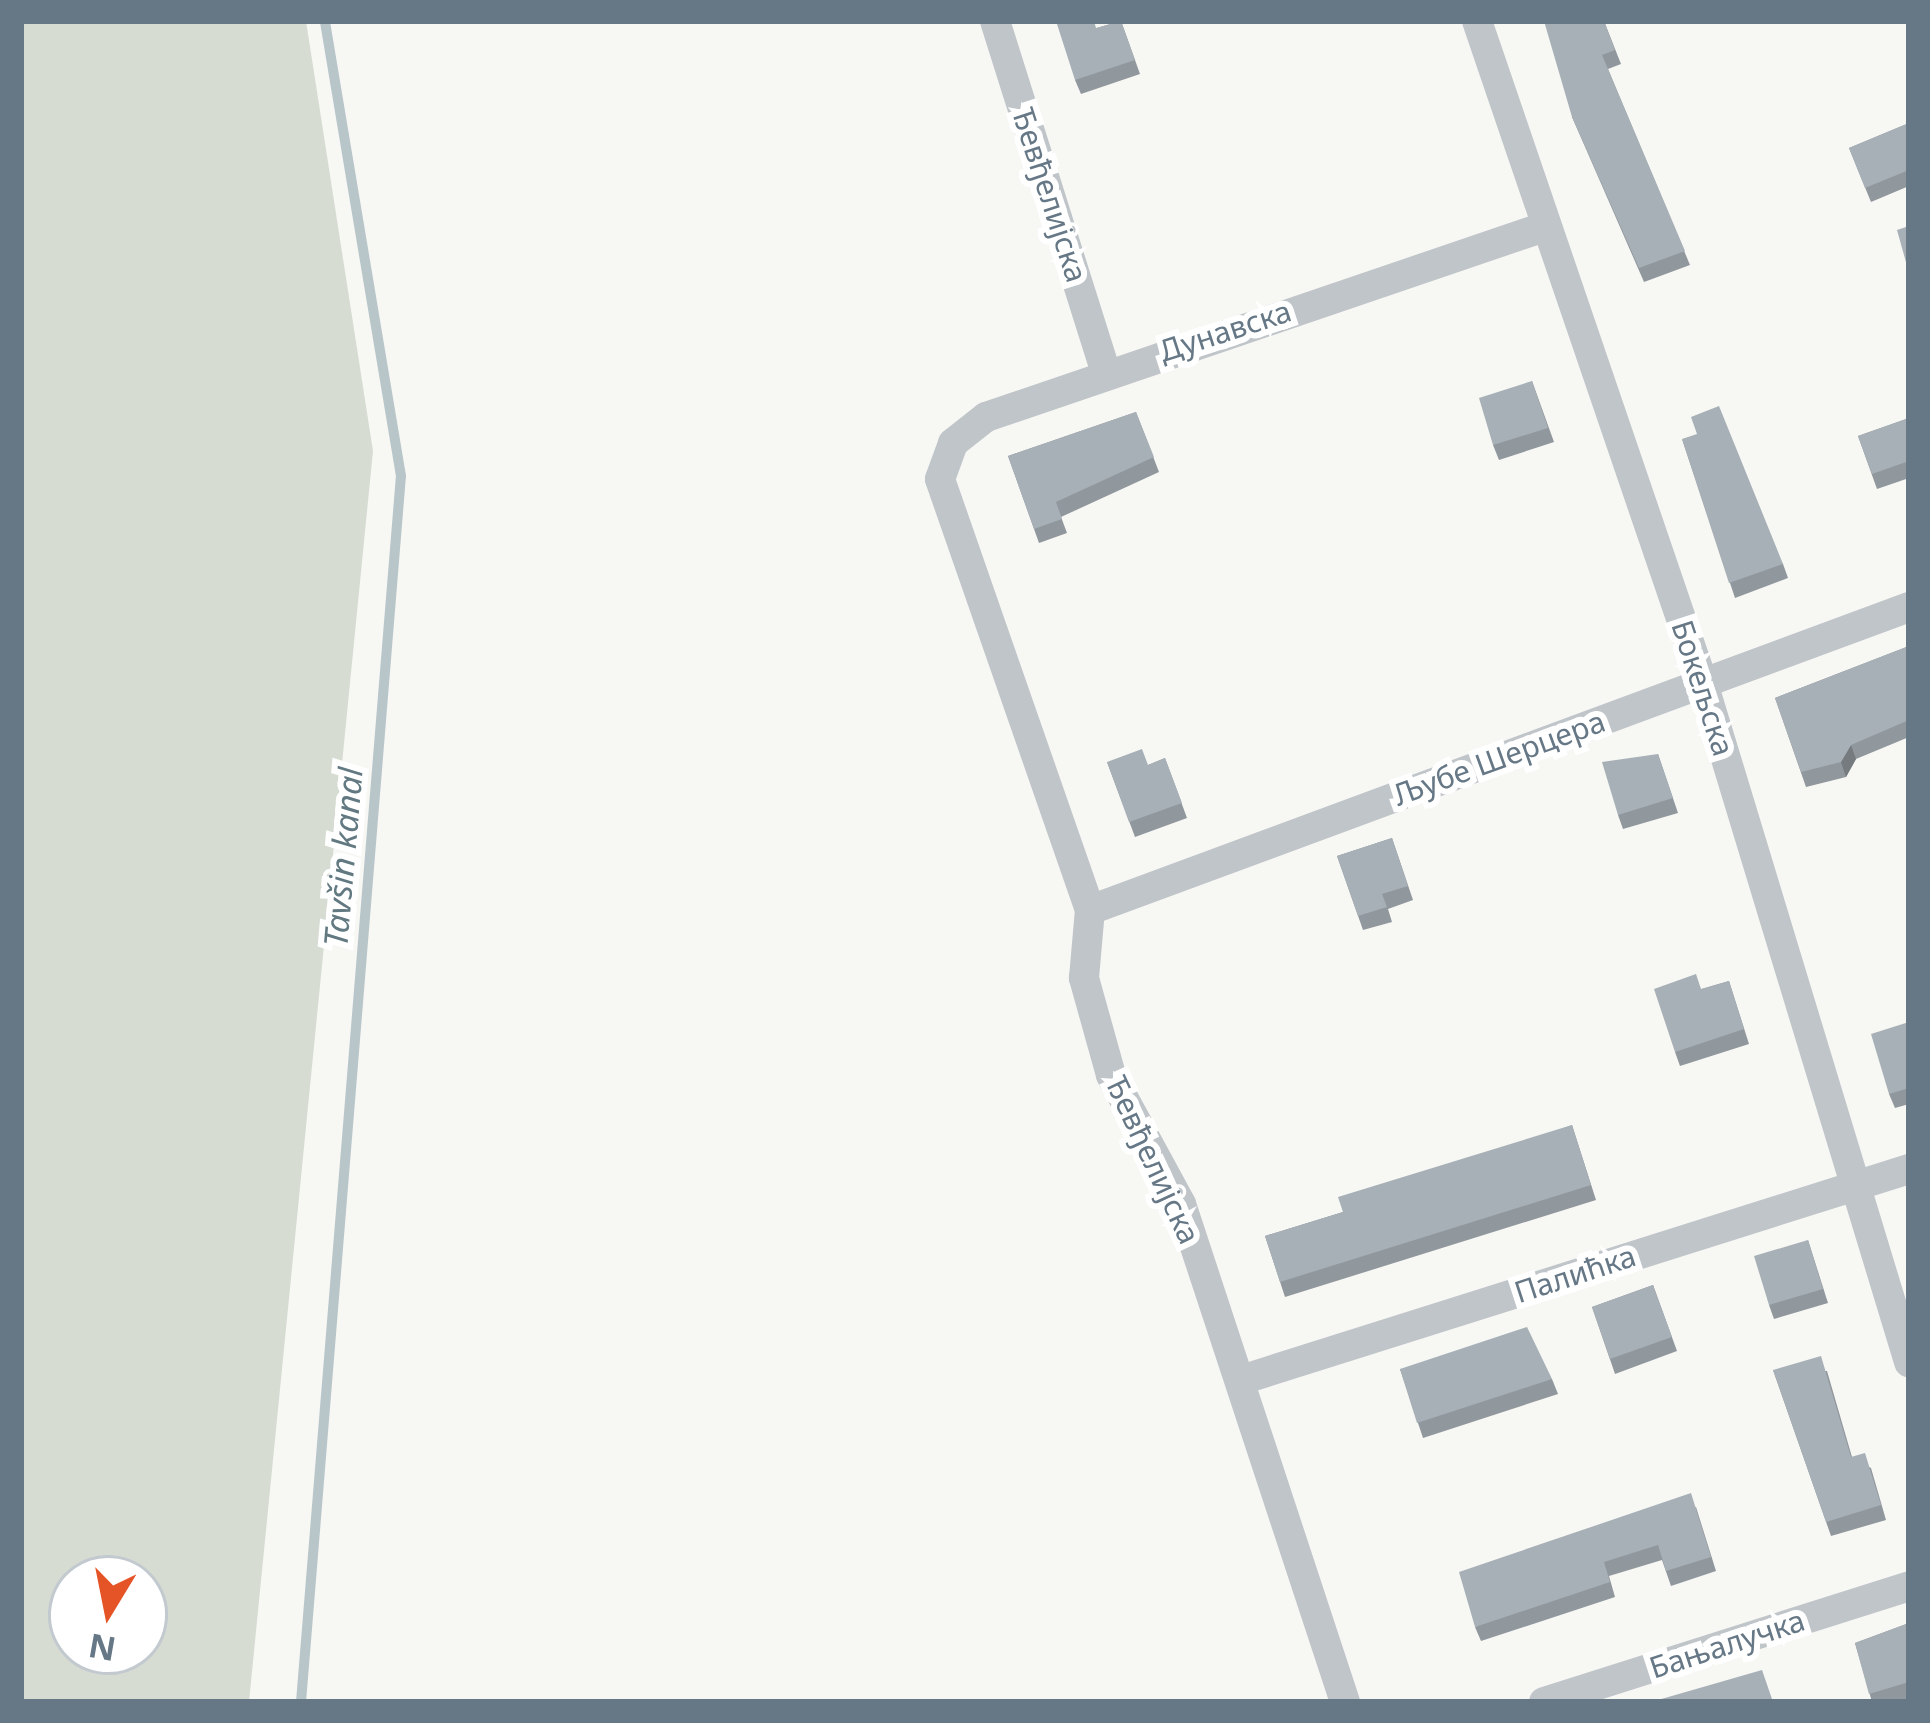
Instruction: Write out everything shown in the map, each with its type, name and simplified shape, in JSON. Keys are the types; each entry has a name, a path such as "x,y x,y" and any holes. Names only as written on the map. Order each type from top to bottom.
{"street":[{"name":"Ђевђелијска","path":"995,21 1105,370"},
{"name":"Бокељска","path":"1477,21 1703,682 1909,1362"},
{"name":"Дунавска","path":"940,479 953,443 986,417 1105,370 1544,226"},
{"name":"Ђевђелијска","path":"940,479 1090,910 1084,978 1111,1075 1181,1204 1345,1702"},
{"name":"Љубе Шерцера","path":"1090,910 1909,607"},
{"name":"Палићка","path":"1241,1379 1909,1169"},
{"name":"Бањалучка","path":"1544,1702 1909,1586"}],"shaded area":[{"path":"21,21 306,21 373,451 249,1702 21,1702"}],"building":[{"path":"1056,21 1094,21 1096,28 1121,21 1135,60 1075,80"},
{"path":"1544,21 1604,21 1615,50 1602,55 1685,251 1639,268 1572,117"},
{"path":"1909,123 1909,170 1865,188 1849,148"},
{"path":"1909,226 1909,273 1897,230"},
{"path":"1532,381 1548,428 1493,445 1479,398"},
{"path":"1719,406 1783,564 1729,583 1682,439 1697,434 1691,417"},
{"path":"1136,412 1154,457 1056,502 1062,519 1034,529 1008,456"},
{"path":"1909,418 1909,461 1872,474 1858,436"},
{"path":"1909,646 1909,720 1851,745 1841,762 1801,772 1775,698"},
{"path":"1142,749 1148,765 1165,758 1182,803 1129,822 1107,762"},
{"path":"1658,754 1673,798 1618,815 1602,762"},
{"path":"1392,838 1408,886 1382,894 1387,907 1358,916 1337,856"},
{"path":"1696,974 1701,989 1729,981 1744,1029 1675,1052 1654,989"},
{"path":"1909,1022 1909,1088 1889,1094 1871,1034"},
{"path":"1572,1125 1591,1185 1280,1282 1265,1236 1343,1212 1338,1197"},
{"path":"1808,1240 1823,1289 1769,1305 1754,1256"},
{"path":"1653,1285 1672,1337 1610,1359 1592,1307"},
{"path":"1527,1327 1552,1379 1417,1423 1400,1369"},
{"path":"1821,1356 1851,1457 1865,1453 1881,1505 1826,1522 1773,1370"},
{"path":"1691,1493 1711,1557 1666,1571 1658,1545 1604,1562 1610,1582 1475,1627 1459,1572"},
{"path":"1909,1623 1909,1682 1869,1694 1855,1643"},
{"path":"1762,1670 1773,1702 1651,1702"}],"waterway":[{"name":"Tavšin kanal","path":"301,1702 401,476 325,21"}]}
